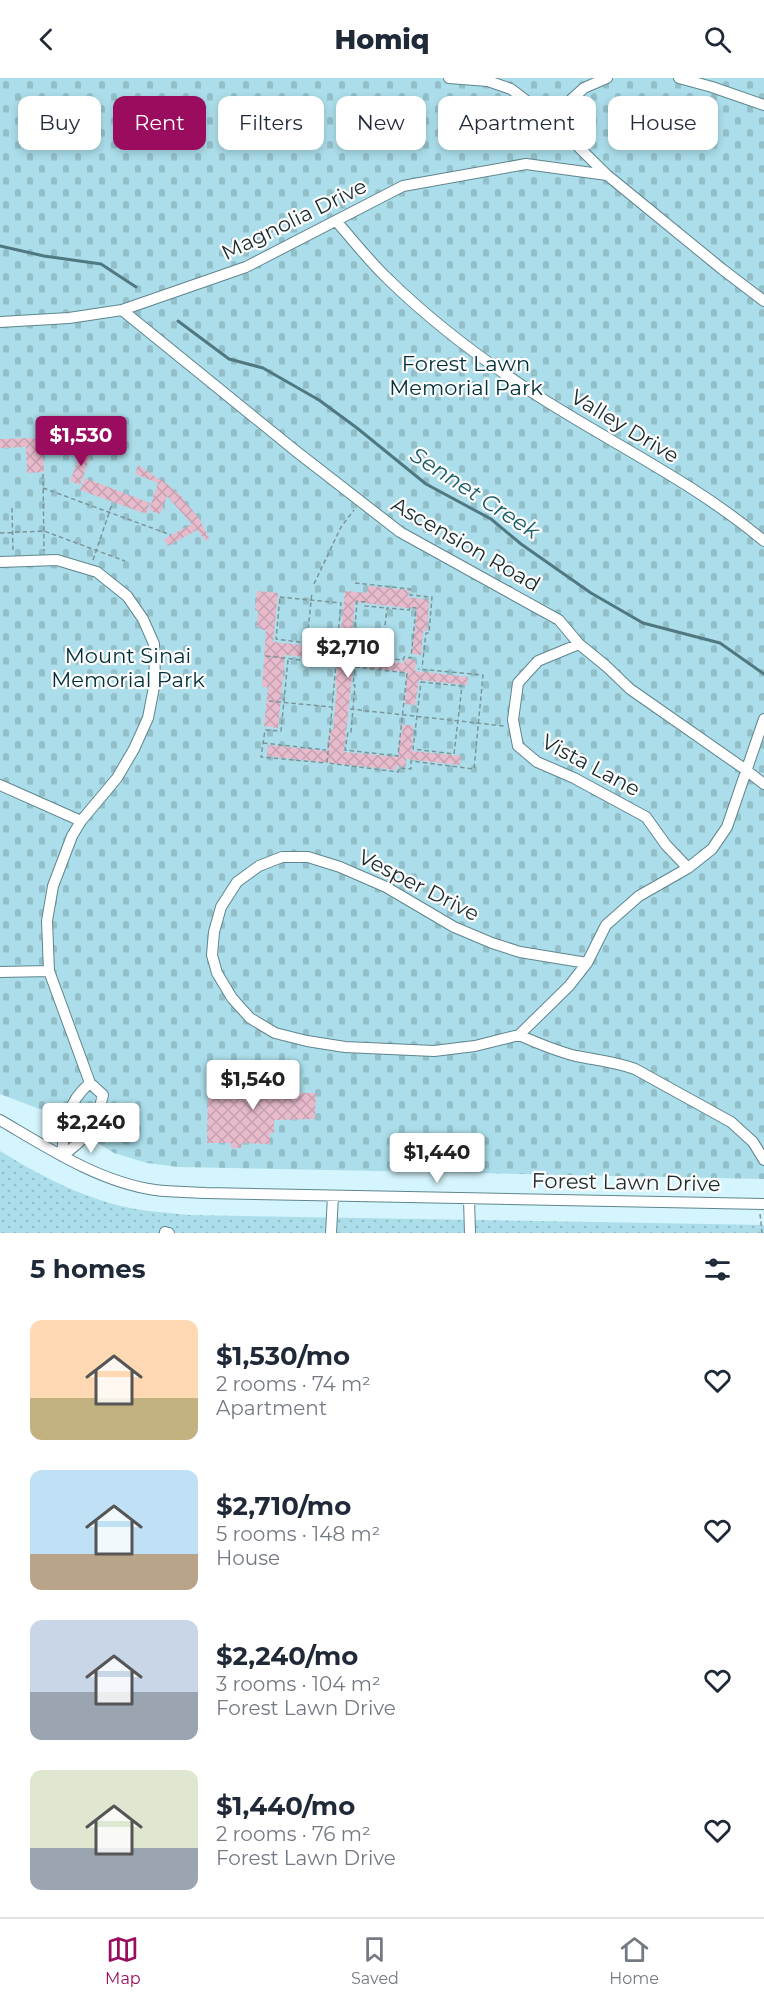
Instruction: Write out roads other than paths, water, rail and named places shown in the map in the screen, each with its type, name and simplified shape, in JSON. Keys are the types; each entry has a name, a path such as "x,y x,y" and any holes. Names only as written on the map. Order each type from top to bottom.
{"street":[{"path":"449,78 488,81 511,89 520,96"},
{"path":"575,96 584,88 607,78"},
{"path":"679,78 764,105"},
{"path":"581,150 606,175 764,301"},
{"name":"Magnolia Drive","path":"0,322 69,318 122,310 246,267 403,186 526,164 606,175"},
{"name":"Valley Drive","path":"336,221 386,278 447,333 538,396 656,466 747,527 764,541"},
{"name":"Ascension Road","path":"122,310 400,532 559,620 579,644 630,689 764,784"},
{"path":"0,562 57,560 97,572 127,596 143,619 154,644 155,682 148,718 117,778 81,821 72,836 53,886 47,921 49,971 90,1083 103,1095 98,1118 86,1138 62,1156"},
{"name":"Vista Lane","path":"579,644 538,662 518,683 513,720 518,746 537,762 574,778 646,817 666,845 688,868"},
{"path":"764,719 727,827 712,849 688,868 639,896 606,926 587,963 569,986 519,1035 543,1046 635,1069 731,1122 753,1142 764,1160"},
{"path":"0,785 81,821"},
{"name":"Vesper Drive","path":"519,1035 475,1046 434,1051 345,1047 275,1033 250,1018 231,998 217,973 212,955 220,906 237,882 259,866 282,857 308,857 340,867 386,887 454,927 492,943 520,952 587,963"},
{"path":"0,972 49,971"},
{"path":"62,1156 64,1124 77,1093 90,1083"},
{"name":"Forest Lawn Drive","path":"0,1120 62,1156 108,1178 154,1190 333,1196 762,1204"},
{"path":"331,1233 333,1196"},
{"path":"469,1199 470,1233"}],"waterway":[{"name":"Sennet Creek","path":"0,246 44,256 101,264 136,287"},
{"name":"Sennet Creek","path":"178,321 229,359 263,368 319,400 426,484 491,519 521,544 591,593 643,623 720,643 764,674"}],"park label":[{"name":"Forest Lawn Memorial Park","path":"466,375"},
{"name":"Mount Sinai Memorial Park","path":"128,667"}]}
